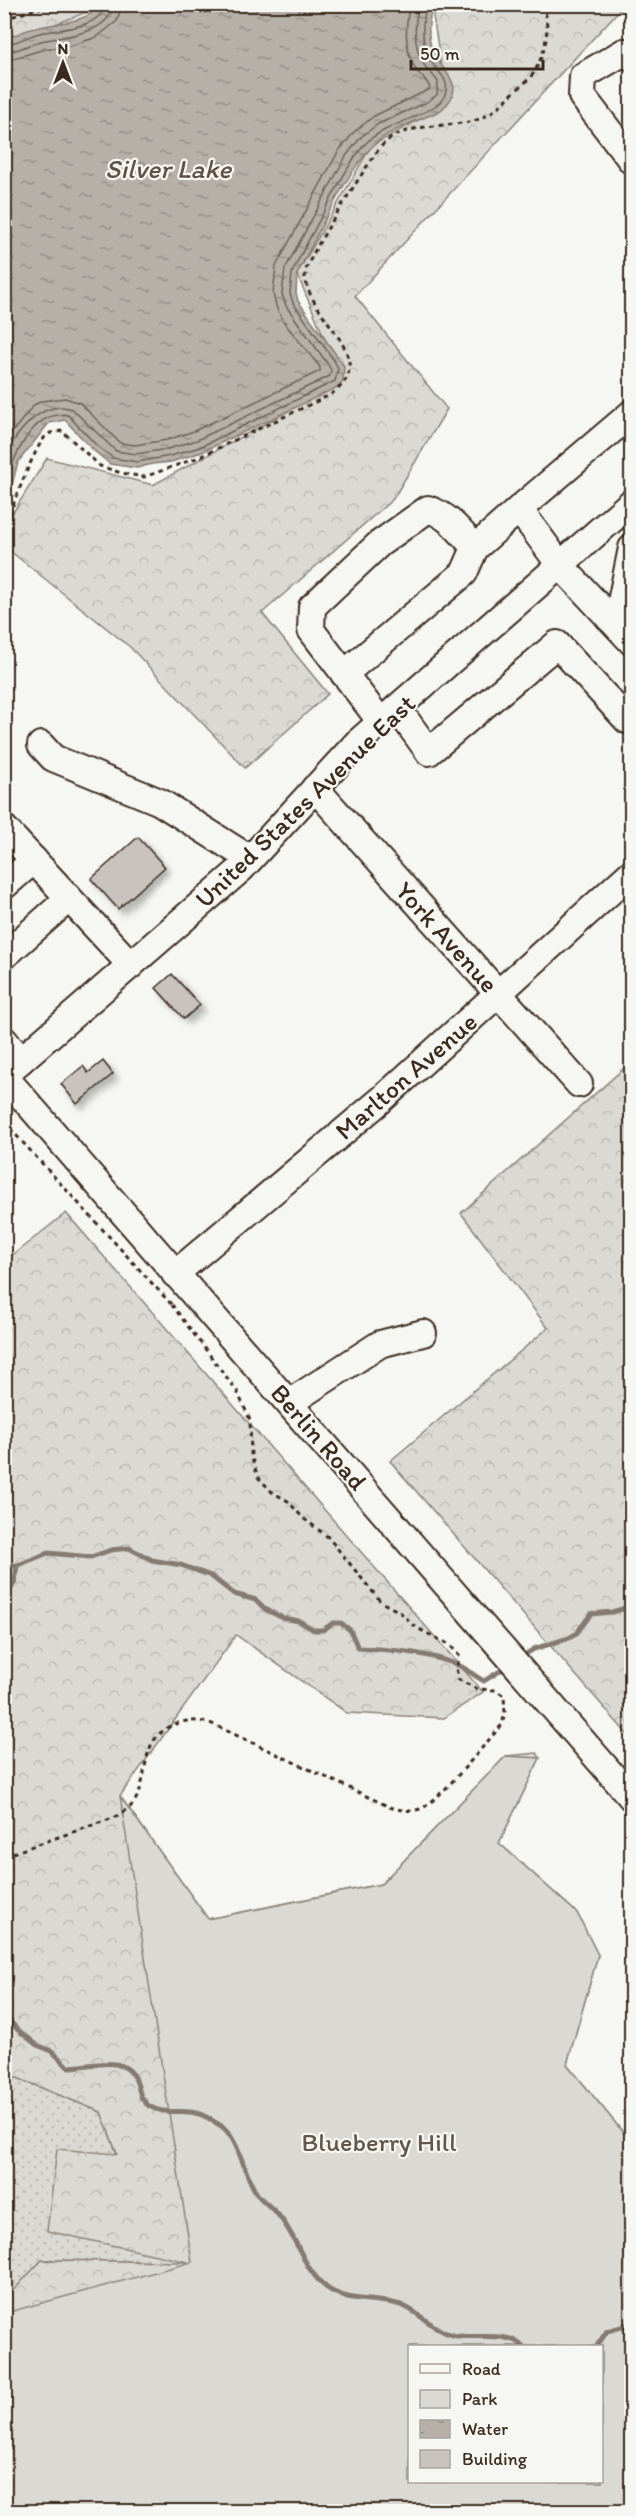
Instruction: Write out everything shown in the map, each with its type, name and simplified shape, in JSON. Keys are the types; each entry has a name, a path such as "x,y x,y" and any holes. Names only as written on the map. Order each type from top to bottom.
{"street":[{"path":"632,58 624,52 584,76 582,96 632,161"},
{"path":"344,674 464,573 475,548 632,413"},
{"name":"United States Avenue East","path":"10,1071 250,859 357,743 632,502"},
{"path":"519,508 560,565 632,642"},
{"path":"475,548 452,523 439,513 428,509 379,544 312,607 311,630 344,674 429,752 557,644 627,720"},
{"path":"609,618 620,607 632,548"},
{"path":"40,745 53,758 160,802 250,859"},
{"name":"York Avenue","path":"315,788 579,1084"},
{"path":"4,828 131,965"},
{"path":"4,886 34,860"},
{"name":"Marlton Avenue","path":"179,1290 381,1100 632,872"},
{"path":"4,956 68,899"},
{"name":"Berlin Road","path":"4,1040 10,1071 179,1290 289,1403 632,1798"},
{"path":"289,1403 380,1344 423,1333"}],"path":[{"path":"4,19 52,4"},
{"path":"4,531 41,442 49,434 62,431 100,466 144,477 197,458 330,395 344,386 349,370 346,348 315,303 307,288 305,272 332,222 380,147 407,131 475,121 501,106 532,74 545,45 548,19 543,4"},
{"path":"4,1122 179,1290 237,1391 250,1420 251,1456 258,1477 272,1492 288,1502 303,1518 328,1537 381,1602 400,1612 417,1629 450,1645 460,1657 456,1669 459,1680 477,1689 496,1690 504,1696 505,1713 502,1725 436,1797 421,1808 404,1810 392,1808 210,1724 184,1720 161,1732 150,1745 141,1782 130,1806 116,1817 4,1856"}],"green space":[{"path":"5,5 99,5 98,8 5,43"},
{"path":"436,5 624,5 355,296 447,409 393,499 262,613 328,694 245,768 130,647 5,547 4,527 47,458 153,485 343,381 297,274 371,146 447,104 432,9"},
{"path":"631,1062 632,1733 627,1734 390,1461 548,1328 461,1213"},
{"path":"66,1213 483,1692 444,1718 347,1713 236,1635 120,1796 208,1919 381,1884 506,1756 537,1753 540,1758 499,1843 577,1913 598,1955 567,2064 631,2142 631,2511 5,2511 4,2300 42,2260 188,2262 47,2231 57,2149 117,2154 101,2112 5,2073 5,1261"},
{"name":"Blueberry Hill","path":"506,1756 540,1758 499,1843 577,1913 598,1955 567,2064 631,2142 631,2511 5,2511 5,2313 192,2262 120,1796 208,1919 381,1884"},
{"path":"5,2073 101,2112 117,2154 192,2262 42,2260 5,2300"}],"water":[{"name":"Silver Lake","path":"101,5 434,5 429,23 430,42 434,54 452,80 453,94 441,110 389,133 370,149 347,181 297,274 298,301 344,366 343,381 340,386 202,452 171,462 137,468 110,464 93,450 65,420 49,423 18,462 5,511 5,40 31,29 80,19"}],"building":[{"path":"138,837 165,867 118,909 91,879"},
{"path":"172,974 200,1005 184,1019 156,988"},
{"path":"103,1061 113,1074 77,1104 61,1084 83,1066 88,1073"}],"waterway":[{"path":"4,1566 18,1565 48,1553 91,1557 111,1550 129,1548 152,1560 181,1565 211,1576 234,1594 256,1600 265,1609 283,1618 299,1621 314,1630 323,1630 333,1623 341,1623 350,1630 358,1648 396,1650 435,1657 460,1666 484,1681 508,1666"},
{"path":"4,1600 15,1582 17,1565"},
{"path":"518,1659 534,1649 576,1634 591,1614 612,1612 632,1606"},
{"path":"4,2015 18,2030 37,2045 52,2051 68,2067 107,2063 125,2067 132,2073 142,2098 149,2106 163,2111 193,2112 223,2127 235,2144 257,2194 286,2225 306,2263 327,2288 345,2296 401,2305 445,2333 507,2338 522,2345"},
{"path":"598,2345 607,2331 625,2326 632,2321"}]}
